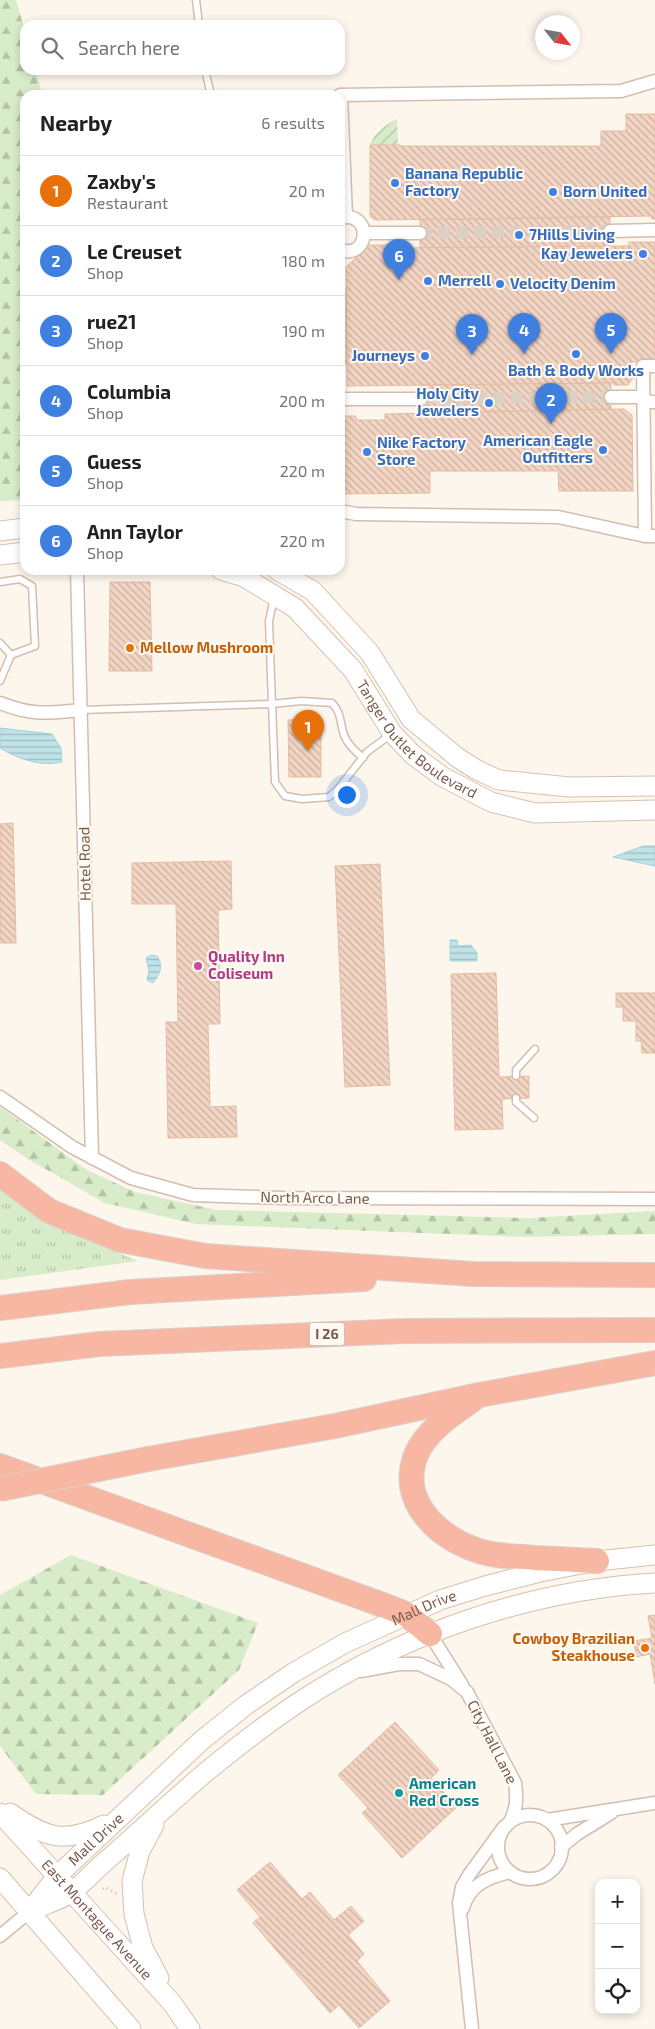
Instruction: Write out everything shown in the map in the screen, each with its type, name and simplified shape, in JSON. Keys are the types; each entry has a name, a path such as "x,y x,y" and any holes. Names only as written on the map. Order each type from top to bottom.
{"highway":[{"path":"0,1174 49,1211 120,1240 205,1256 473,1274"},
{"path":"0,1308 130,1292 473,1274 655,1275"},
{"name":"I 26","path":"0,1356 99,1344 395,1331 655,1330"},
{"path":"0,1489 148,1459 335,1426 479,1395 655,1363"},
{"path":"479,1395 452,1414 433,1431 416,1456 413,1493 421,1510 441,1532 477,1550 504,1556 597,1561"},
{"path":"0,1466 406,1614 430,1634"}],"street":[{"path":"345,95 621,91 655,81"},
{"path":"345,218 358,221 364,233 362,243 358,247 345,251"},
{"path":"610,231 655,230"},
{"path":"364,233 420,233"},
{"path":"345,512 356,514 558,517 650,536 642,397 643,366 655,366"},
{"path":"611,397 642,397 648,402 655,402"},
{"path":"345,399 421,399"},
{"path":"0,531 20,529"},
{"path":"0,555 20,553"},
{"name":"Hotel Road","path":"77,575 92,1158"},
{"name":"Tanger Outlet Boulevard","path":"237,575 244,577 295,608 353,670 392,733 413,755 443,777 491,802 535,813 655,810"},
{"name":"Tanger Outlet Boulevard","path":"286,575 313,591 370,653 411,719 458,758 477,770 499,780 570,787 655,786"},
{"path":"0,703 23,712 41,714 81,710"},
{"name":"North Arco Lane","path":"0,1097 72,1147 131,1178 193,1195 282,1198 655,1199"},
{"name":"Mall Drive","path":"29,1912 57,1876 202,1740 246,1704 293,1673 345,1643 440,1600 485,1586 540,1572 597,1561 655,1555"},
{"name":"Mall Drive","path":"29,1912 72,1892 162,1811 251,1736 297,1703 348,1673 430,1634 526,1603 581,1592 655,1583"},
{"name":"City Hall Lane","path":"430,1634 466,1692 514,1783 517,1798 516,1810 508,1824"},
{"name":"City Hall Lane","path":"348,1673 399,1664 418,1664 451,1679 466,1692"},
{"path":"472,2029 459,1903 462,1888 469,1875 508,1824 521,1816 532,1815 547,1820 655,1804"},
{"path":"0,1807 35,1830 65,1837 80,1836 120,1817"},
{"path":"561,1847 577,1834 618,1810"},
{"path":"162,1811 140,1850 132,1888 134,1914 143,1948 172,2003"},
{"name":"East Montague Avenue","path":"0,1812 172,2003 190,2029"},
{"path":"508,1824 499,1836 499,1856 503,1865 510,1872 519,1877 529,1879 548,1873 556,1865 561,1855 559,1833 547,1820"},
{"path":"460,1920 466,1899 480,1883 490,1877 510,1872"},
{"path":"0,1878 131,2029"},
{"path":"0,1936 29,1912"}],"lane":[{"path":"196,0 198,20"},
{"path":"206,75 210,90"},
{"path":"0,582 20,579 32,586 35,646 10,655 0,681"},
{"path":"274,595 268,621 275,782 285,796 302,799 329,797 338,789 367,752 392,733"},
{"path":"0,644 10,655"},
{"path":"81,710 272,704 301,701 332,703 339,710 344,734 351,746 363,758"},
{"path":"516,1076 516,1070 535,1049"},
{"path":"516,1098 516,1102 534,1118"}],"path":[{"path":"101,1891 105,1887 122,1897"}],"green space":[{"path":"0,0 16,0 22,20 20,20 20,75 37,75 41,90 20,90 20,500 0,501"},
{"path":"397,119 398,145 370,145 381,129"},
{"path":"0,1107 87,1170 135,1192 217,1210 528,1218 655,1211 655,1234 524,1237 196,1224 105,1203 28,1159 0,1140"},
{"path":"0,1189 50,1222 79,1237 138,1261 0,1280"},
{"path":"71,1555 258,1623 239,1670 103,1795 36,1794 0,1746 0,1595"}],"water":[{"path":"0,728 52,734 61,748 62,762 38,763 22,759 7,752 0,748"},
{"path":"643,846 655,846 655,866 613,857"},
{"path":"450,940 457,940 458,946 471,945 477,953 477,961 450,961"},
{"path":"151,955 157,956 161,967 153,983 147,980 149,970 146,958"}],"building":[{"path":"626,114 655,114 655,219 652,219 651,216 377,220 370,216 370,145 601,146 601,131 626,131"},
{"path":"610,217 610,247 420,248 420,220"},
{"path":"629,242 655,242 655,362 631,362 633,378 628,385 614,385 614,383 611,383 347,386 346,267 370,245 387,245 387,248 629,246"},
{"path":"345,289 346,289 347,364 345,364"},
{"path":"611,383 611,409 421,413 421,385"},
{"path":"624,409 632,415 633,491 559,491 558,471 430,471 430,493 345,494 345,416 356,416 356,420 385,420 385,414"},
{"name":"Mellow Mushroom","path":"110,582 150,582 152,671 109,671"},
{"path":"316,719 316,729 321,729 321,777 289,777 288,720"},
{"path":"13,823 16,943 0,943 0,824"},
{"name":"Quality Inn Coliseum","path":"231,861 232,909 218,910 220,1024 208,1024 210,1107 236,1106 237,1137 168,1138 166,1022 178,1022 176,904 132,904 132,863"},
{"path":"380,864 390,1085 345,1087 335,866"},
{"path":"496,973 499,1077 529,1076 529,1098 502,1099 503,1129 455,1130 451,974"},
{"path":"616,993 655,993 655,1053 642,1053 641,1041 636,1041 636,1021 623,1021 623,1007 616,1007"},
{"name":"Cowboy Brazilian Steakhouse","path":"655,1615 655,1684 650,1654 636,1657 634,1641 652,1638 648,1616"},
{"name":"American Red Cross","path":"395,1722 439,1770 431,1778 457,1807 402,1858 362,1813 368,1808 338,1775"},
{"path":"270,1862 302,1899 310,1892 334,1920 351,1906 364,1921 348,1935 364,1954 357,1961 390,2001 359,2028 339,2005 330,2013 253,1923 260,1917 237,1890"}],"tunnel":[{"path":"420,233 610,231"},
{"path":"421,399 611,397"}],"place":[{"name":"Banana Republic Factory","path":"395,183"},
{"name":"Born United","path":"553,192"},
{"name":"7Hills Living","path":"519,235"},
{"name":"Kay Jewelers","path":"643,254"},
{"name":"Ann Taylor","path":"399,280"},
{"name":"Merrell","path":"428,281"},
{"name":"Velocity Denim","path":"500,284"},
{"name":"Columbia","path":"524,354"},
{"name":"Bath & Body Works","path":"576,354"},
{"name":"Guess","path":"611,354"},
{"name":"rue21","path":"472,355"},
{"name":"Journeys","path":"425,356"},
{"name":"Holy City Jewelers","path":"489,403"},
{"name":"Le Creuset","path":"551,424"},
{"name":"American Eagle Outfitters","path":"603,450"},
{"name":"Nike Factory Store","path":"367,452"},
{"name":"Mellow Mushroom","path":"130,648"},
{"name":"Zaxby's","path":"308,751"},
{"name":"Quality Inn Coliseum","path":"198,966"},
{"name":"Cowboy Brazilian Steakhouse","path":"645,1648"},
{"name":"American Red Cross","path":"399,1793"}]}
